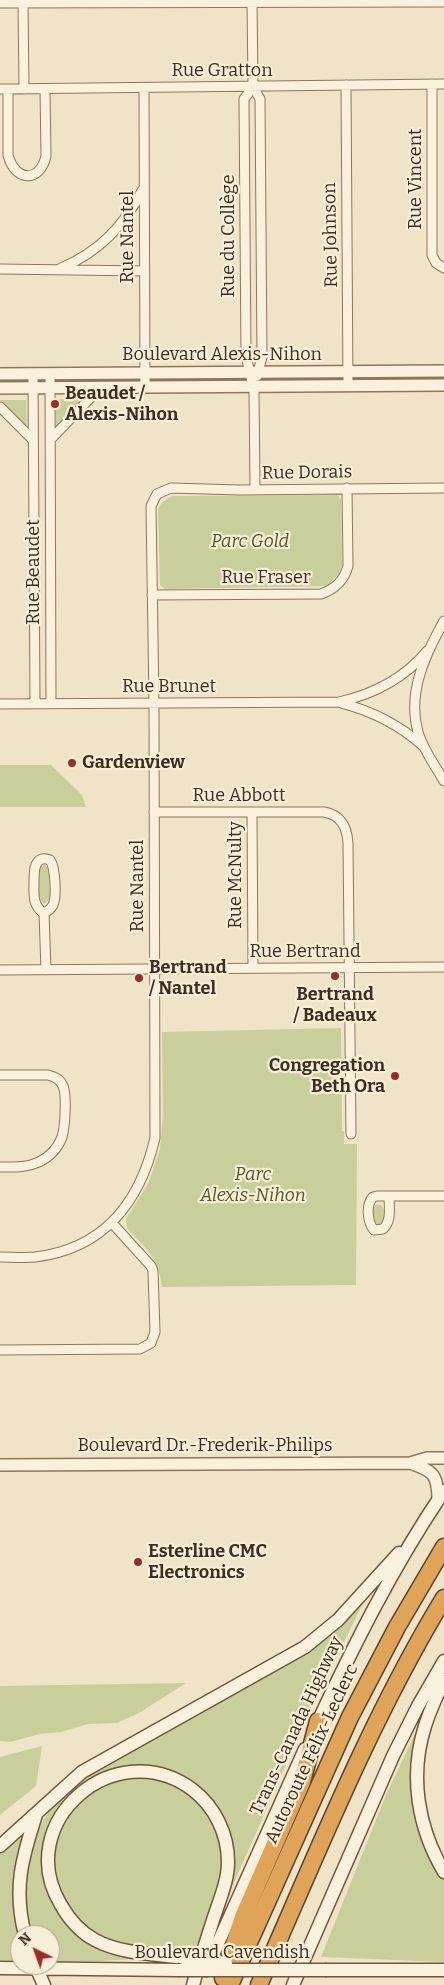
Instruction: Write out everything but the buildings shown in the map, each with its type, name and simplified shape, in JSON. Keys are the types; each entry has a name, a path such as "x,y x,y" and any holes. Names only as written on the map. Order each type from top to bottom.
{"highway":[{"name":"Autoroute Félix-Leclerc","path":"230,1985 350,1717 397,1626 444,1547"},
{"path":"259,1985 372,1731 444,1598"},
{"path":"220,1985 243,1917 302,1782 318,1721"},
{"path":"263,1985 280,1937"}],"main road":[{"name":"Trans-Canada Highway","path":"200,1985 273,1816 318,1721 360,1636 414,1536 441,1496"},
{"path":"0,1846 82,1772 310,1644 344,1614 414,1536"},
{"path":"294,1984 394,1756 418,1706 444,1661"},
{"path":"444,1680 422,1735 416,1780 419,1808 426,1836 444,1872"},
{"path":"192,1985 226,1881 227,1849 219,1822 203,1799 188,1786 170,1777 138,1771 118,1774 100,1780 83,1791 68,1806 56,1824 50,1846 49,1870 53,1890 78,1928 104,1944 125,1950 183,1958 281,1970"},
{"path":"24,1925 19,1902 20,1873 37,1812"},
{"name":"Boulevard Cavendish","path":"60,1968 178,1970 444,1970"}],"street":[{"path":"23,1 24,89"},
{"path":"0,3 23,1 444,2"},
{"name":"Rue du Collège","path":"252,1 252,86 260,99 262,357 254,373"},
{"name":"Rue Vincent","path":"432,84 432,255 436,263 444,268"},
{"name":"Rue Gratton","path":"4,89 444,84"},
{"name":"Rue Johnson","path":"346,85 348,386"},
{"name":"Rue du Collège","path":"252,86 244,99 246,356 254,373 255,490"},
{"name":"Rue Nantel","path":"144,88 145,387"},
{"path":"4,89 8,156 11,165 22,176 38,172 44,165 46,156 45,90"},
{"path":"56,270 75,262 108,240 133,208 144,188"},
{"path":"1,269 144,271"},
{"name":"Boulevard Alexis-Nihon","path":"0,374 444,371"},
{"name":"Rue Beaudet","path":"33,374 35,703"},
{"name":"Rue Beaudet","path":"50,374 51,703"},
{"name":"Boulevard Alexis-Nihon","path":"0,388 444,385"},
{"path":"50,440 101,387"},
{"path":"0,407 33,440"},
{"name":"Rue Nantel","path":"0,1257 35,1257 64,1250 84,1241 112,1223 139,1187 155,1138 154,704 151,506 157,494 171,488"},
{"name":"Rue Dorais","path":"171,488 255,490 444,488"},
{"name":"Rue Fraser","path":"152,595 321,594 330,591 345,576 348,566 347,488"},
{"path":"444,621 428,651 420,675 415,708 418,733 444,780"},
{"name":"Rue Brunet","path":"0,704 339,702 356,698 391,683 406,674 428,651"},
{"name":"Rue Brunet","path":"339,702 360,708 386,720 424,746"},
{"name":"Rue Abbott","path":"154,812 324,812 339,818 348,834 350,968"},
{"name":"Rue McNulty","path":"252,812 253,968"},
{"path":"44,913 53,906 55,900 54,867 50,860 45,858 36,863 34,870 35,901 37,907 44,913 46,970"},
{"name":"Rue Bertrand","path":"0,970 444,967"},
{"path":"350,968 351,1134"},
{"path":"0,1075 48,1075 58,1080 64,1092 62,1136 50,1155 26,1167 0,1167"},
{"path":"389,1196 444,1196"},
{"path":"0,1350 140,1349 151,1343 155,1332 153,1271 151,1266 112,1223"},
{"name":"Boulevard Dr.-Frederik-Philips","path":"0,1466 410,1463 427,1458 444,1458"},
{"path":"410,1463 426,1469 435,1476 441,1496"}],"green space":[{"path":"58,399 84,399 56,427 56,401"},
{"path":"26,400 27,427 0,401"},
{"name":"Parc Gold","path":"338,495 341,500 342,566 339,574 327,586 165,589 160,585 158,510 168,498 173,496"},
{"path":"0,765 51,765 82,795 86,807 0,807"},
{"path":"44,864 49,868 50,899 44,904 39,899 39,868"},
{"name":"Parc Alexis-Nihon","path":"341,1028 342,1131 344,1132 344,1144 357,1144 356,1285 162,1287 158,1268 154,1260 127,1228 126,1219 148,1184 160,1149 163,1114 162,1032"},
{"path":"377,1204 381,1205 384,1209 383,1222 379,1225 373,1221 373,1209"},
{"path":"360,1604 362,1605 305,1722 233,1885 230,1884 214,1806 134,1767 61,1808 48,1887 54,1903 62,1916 135,1956 134,1959 60,1961 60,1925 29,1925 23,1884 35,1836 49,1810 76,1783 248,1686"},
{"path":"186,1683 139,1713 117,1723 88,1724 61,1732 40,1734 10,1742 0,1741 0,1686"},
{"path":"418,1727 414,1750 435,1866 444,1880 444,1962 321,1957 386,1795"},
{"path":"42,1746 36,1786 0,1815 0,1757"},
{"path":"134,1778 161,1781 186,1793 206,1813 219,1838 222,1865 219,1886 195,1950 145,1947 120,1943 97,1934 81,1923 63,1895 57,1874 56,1854 60,1835 68,1818 80,1804 95,1792 113,1783"},
{"path":"22,1833 24,1835 14,1869 14,1913 17,1925 10,1925 10,1960 0,1960 0,1852"}],"place":[{"name":"Beaudet / Alexis-Nihon","path":"55,404"},
{"name":"Gardenview","path":"72,763"},
{"name":"Bertrand / Badeaux","path":"335,976"},
{"name":"Bertrand / Nantel","path":"139,978"},
{"name":"Congregation Beth Ora","path":"395,1076"},
{"name":"Esterline CMC Electronics","path":"138,1562"}]}
